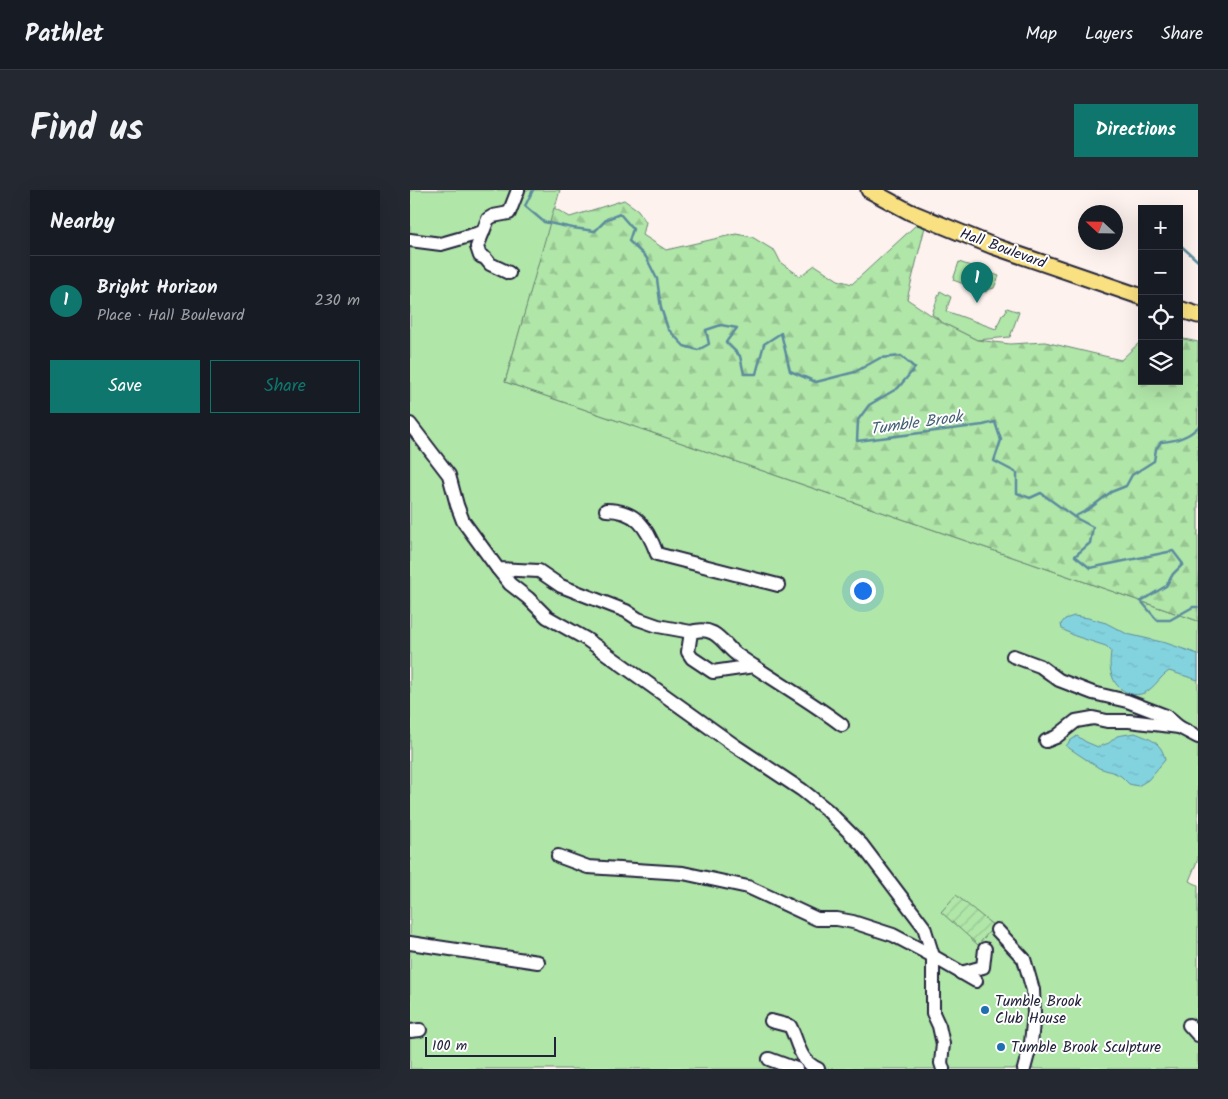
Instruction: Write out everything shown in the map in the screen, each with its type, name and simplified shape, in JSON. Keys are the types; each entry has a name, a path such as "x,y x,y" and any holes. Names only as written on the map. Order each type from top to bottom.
{"main road":[{"name":"Hall Boulevard","path":"869,190 910,212 993,246 1138,296"},
{"path":"1183,310 1198,315"}],"lane":[{"path":"509,273 490,264 480,256 477,247 488,219 509,213 518,190"},
{"path":"410,240 441,244 483,232"},
{"path":"410,424 449,475 463,520 510,584 528,598 547,617 586,639 734,745 802,790 827,810 862,845 924,927 933,956 933,1013 939,1026 943,1044 941,1063 943,1069"},
{"path":"606,510 617,510 633,516 645,529 656,554 778,585"},
{"path":"498,569 539,571 561,586 626,611 638,619 658,626 691,632 701,629 713,633 735,653 842,725"},
{"path":"691,632 688,652 692,658 713,672 754,666"},
{"path":"1013,656 1040,666 1059,680 1166,716 1179,728"},
{"path":"1046,741 1056,737 1076,721 1093,718 1179,728 1198,736"},
{"path":"558,856 588,867 683,873 748,887 817,919 837,919 853,922 893,935 976,982"},
{"path":"997,930 1024,959 1033,990 1034,1013 1031,1043 1024,1069"},
{"path":"410,943 538,962"},
{"path":"961,973 983,967 985,948"},
{"path":"771,1021 790,1026 799,1052 812,1066 818,1069"},
{"path":"1189,1025 1198,1035"},
{"path":"769,1059 796,1069"}],"green space":[{"path":"410,190 560,190 505,382 1198,621 1198,859 1189,881 1198,885 1198,1069 410,1069"},
{"path":"624,200 638,210 646,222 643,235 666,250 736,234 752,237 775,251 781,263 800,276 815,265 838,280 852,284 916,225 925,227 907,299 943,323 977,340 1010,344 1045,342 1121,360 1138,344 1138,385 1183,385 1183,339 1198,342 1198,621 505,382 554,208 570,217"},
{"path":"959,262 999,276 994,288 986,292 953,280"},
{"path":"940,291 951,297 946,311 996,329 1007,308 1019,312 1010,337 977,340 943,323 932,314"},
{"path":"956,895 994,926 978,945 941,912"}],"water":[{"path":"1074,616 1106,623 1127,634 1166,643 1198,654 1198,680 1169,671 1152,688 1144,693 1134,694 1123,691 1115,683 1112,675 1110,665 1111,651 1106,646 1075,636 1062,629 1061,624 1065,619"},
{"path":"1135,733 1150,739 1158,745 1165,760 1148,780 1138,786 1129,784 1115,773 1099,768 1066,746 1077,736 1098,747 1109,743 1117,736"}],"waterway":[{"name":"Tumble Brook","path":"533,190 525,206 544,222 595,231 607,219 620,214 633,229 629,241 646,257 657,279 661,308 668,329 684,346 698,350 709,344 706,330 721,325 737,328 726,342 740,356 744,374 756,374 764,344 781,333 790,371 816,382 855,372 880,358 901,356 915,368 898,388 869,405 858,420 857,441 995,422 1001,440 994,461 1017,473 1017,493 1030,498 1041,493 1074,517 1093,527 1090,543 1075,556 1090,568 1173,551 1183,564 1173,574 1166,586 1141,601 1157,620 1170,620 1193,607 1198,607"},
{"path":"1183,248 1198,261"},
{"path":"1074,517 1089,509 1111,492 1126,486 1132,475 1154,461 1156,449 1161,442 1181,438 1190,434 1198,427"}],"place":[{"name":"Bright Horizon","path":"977,303"},
{"name":"Tumble Brook Club House","path":"985,1010"},
{"name":"Tumble Brook Sculpture","path":"1001,1047"}]}
